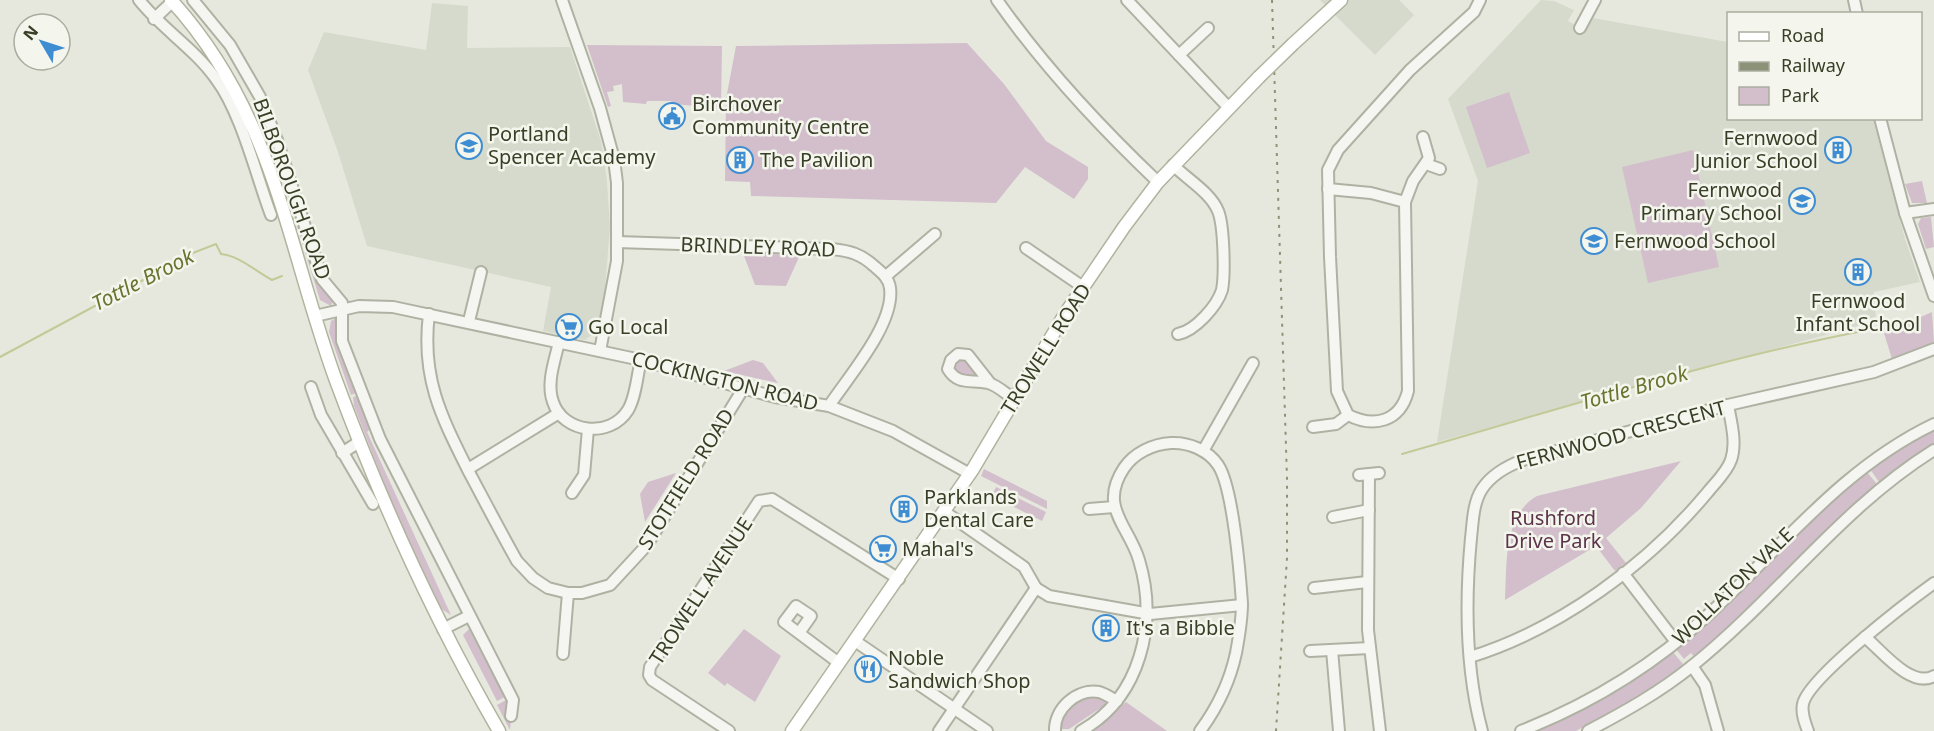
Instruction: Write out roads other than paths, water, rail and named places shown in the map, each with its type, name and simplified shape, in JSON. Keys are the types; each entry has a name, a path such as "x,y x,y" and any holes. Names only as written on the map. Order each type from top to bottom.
{"main road":[{"name":"TROWELL ROAD","path":"792,731 945,512 1083,287 1158,182 1228,107 1341,0"},
{"name":"BILBOROUGH ROAD","path":"172,1 218,60 236,89 261,143 281,197 315,316 359,442 443,629 499,731"}],"street":[{"name":"BILBOROUGH ROAD","path":"139,0 154,19 202,63 223,89 271,215"},
{"name":"BILBOROUGH ROAD","path":"193,0 230,45 255,87 277,140 322,279 343,308"},
{"path":"562,0 600,108 614,159 617,261 600,351"},
{"path":"998,0 1045,64 1158,182"},
{"path":"1127,0 1228,107"},
{"path":"1423,137 1429,154 1426,164 1413,181 1405,202 1406,397 1398,412 1385,421 1370,423 1348,415 1337,391 1328,170 1338,150 1419,62 1474,12 1480,0"},
{"path":"1580,28 1595,0"},
{"name":"BILBOROUGH ROAD","path":"154,19 172,1"},
{"path":"1179,55 1208,28"},
{"path":"1881,120 1905,213 1934,296"},
{"path":"1426,164 1440,169"},
{"path":"1173,165 1209,198 1217,209 1221,224 1228,286 1215,303 1193,321 1189,331 1178,334"},
{"path":"1328,189 1363,191 1405,202"},
{"path":"1905,213 1934,209"},
{"path":"829,406 887,316 890,287 886,276 934,234"},
{"name":"BRINDLEY ROAD","path":"617,242 853,251 886,276"},
{"path":"1026,248 1083,287"},
{"path":"469,321 481,272"},
{"name":"COCKINGTON ROAD","path":"315,316 343,308 377,305 469,321 641,360 743,389 829,406 893,431 970,474"},
{"path":"343,308 342,341 380,439 513,700 512,716"},
{"name":"STOTFIELD ROAD","path":"429,314 426,349 430,381 447,432 517,561 532,578 548,588 568,593 582,593 609,585 647,545 743,389"},
{"path":"559,342 550,378 552,401 559,413 577,426 588,429 597,430 609,425 628,410 641,360"},
{"name":"FERNWOOD CRESCENT","path":"1482,731 1473,687 1467,602 1474,509 1482,489 1491,478 1523,460 1728,405 1874,372 1934,349"},
{"path":"1203,451 1252,370"},
{"path":"990,383 1014,399"},
{"path":"311,387 321,415 373,504"},
{"path":"1470,657 1494,649 1549,621 1623,573 1683,519 1729,465 1734,445 1728,405"},
{"path":"468,469 559,413"},
{"path":"1313,427 1336,424 1348,415"},
{"name":"WOLLATON VALE","path":"1521,731 1599,694 1676,642 1710,614 1820,502 1866,467 1934,424"},
{"path":"572,493 584,475 588,429"},
{"path":"342,453 359,442"},
{"path":"1081,731 1117,701 1128,686 1139,662 1146,632 1139,558 1114,507 1116,483 1124,468 1137,455 1165,443 1181,443 1203,451 1215,460 1226,482 1242,605 1232,668 1225,689 1200,731"},
{"name":"WOLLATON VALE","path":"1588,731 1636,705 1692,666 1859,506 1934,450"},
{"path":"1369,474 1367,582 1370,648 1380,731"},
{"name":"TROWELL AVENUE","path":"729,731 652,680 649,675 650,667 759,501 772,499 899,579"},
{"path":"1088,509 1114,507"},
{"path":"1333,517 1369,510"},
{"path":"945,512 1025,568 1036,588 1058,598 1146,614 1242,605"},
{"path":"1623,573 1676,642"},
{"path":"1314,588 1367,582"},
{"path":"1808,731 1802,709 1805,698 1865,637 1934,583"},
{"path":"939,731 1036,588"},
{"path":"563,654 568,593"},
{"path":"443,629 469,616"},
{"path":"799,633 839,663"},
{"path":"1865,637 1910,675 1922,679 1934,676"},
{"path":"855,641 987,731"},
{"path":"1310,651 1370,648"},
{"path":"1332,650 1339,731"},
{"path":"1692,666 1705,685 1718,731"},
{"path":"1055,731 1056,718 1062,707 1083,693 1098,692 1117,701"}],"waterway":[{"name":"Tottle Brook","path":"0,357 158,272 175,260 216,244 221,254 241,261 272,280 282,276"},
{"name":"Tottle Brook","path":"1402,454 1692,371 1868,330"}],"railway":[{"path":"1272,0 1287,479 1287,558 1276,731"}],"place":[{"name":"Birchover Community Centre","path":"672,116"},
{"name":"Portland Spencer Academy","path":"469,146"},
{"name":"Fernwood Junior School","path":"1838,150"},
{"name":"The Pavilion","path":"740,160"},
{"name":"Fernwood Primary School","path":"1802,201"},
{"name":"Fernwood School","path":"1594,241"},
{"name":"Fernwood Infant School","path":"1858,272"},
{"name":"Go Local","path":"569,327"},
{"name":"Parklands Dental Care","path":"904,509"},
{"name":"Mahal's","path":"883,549"},
{"name":"It's a Bibble","path":"1106,628"},
{"name":"Noble Sandwich Shop","path":"868,669"}],"park label":[{"name":"Rushford Drive Park","path":"1553,530"}]}
